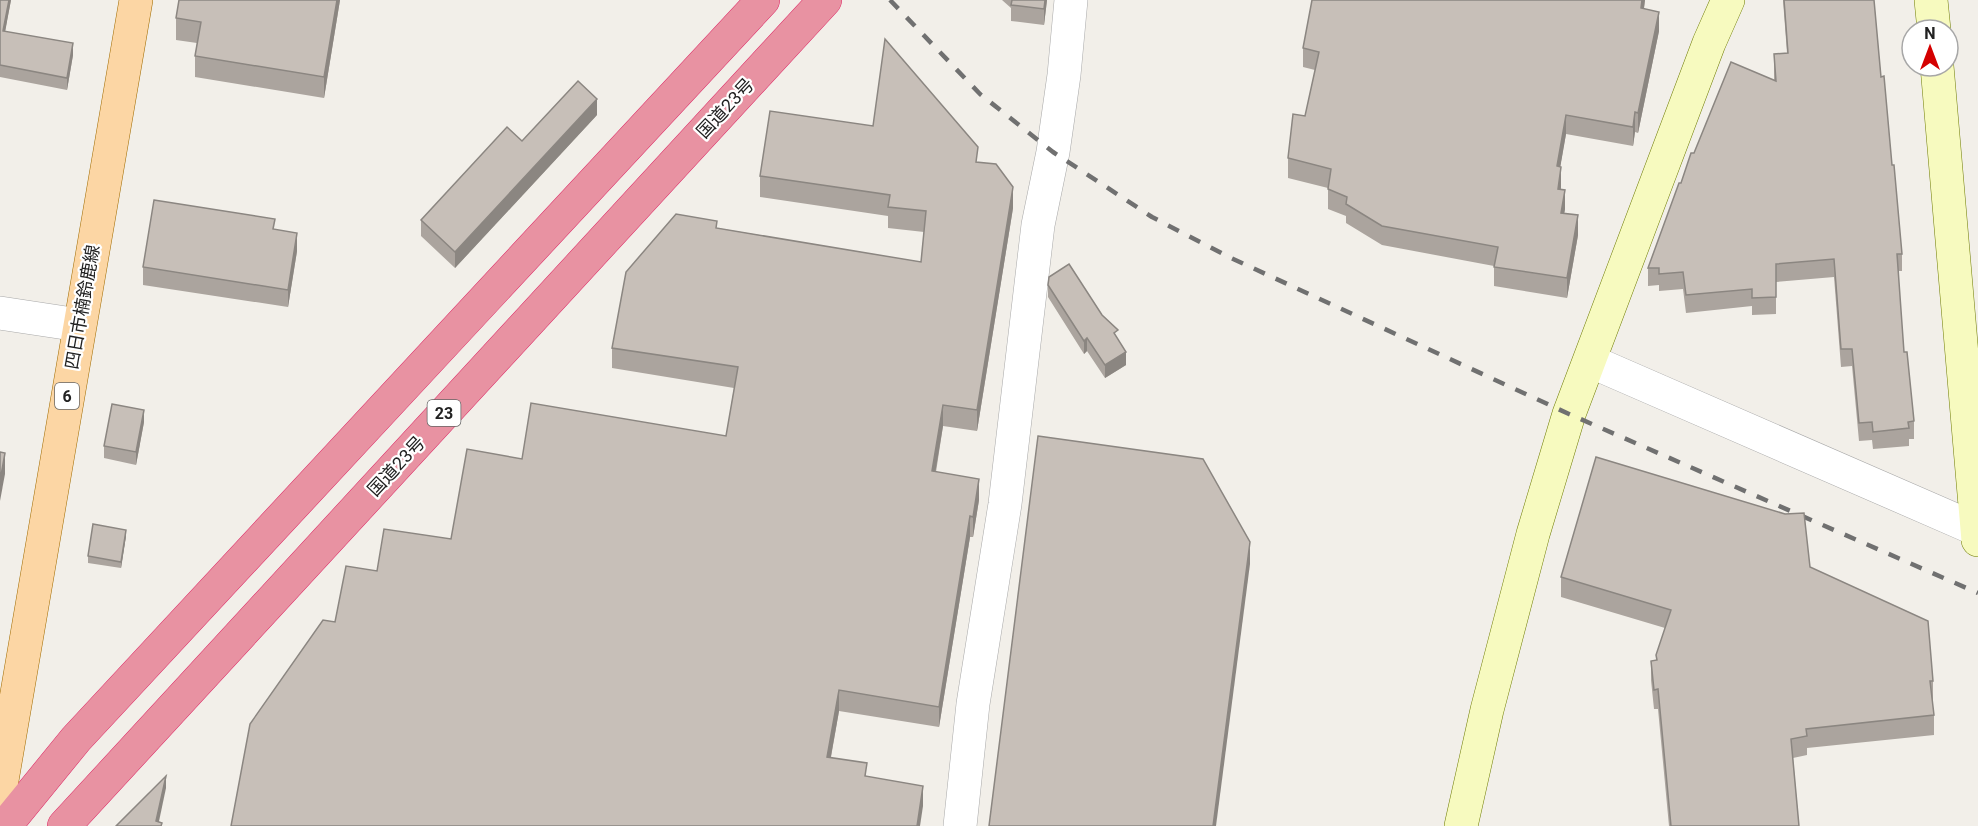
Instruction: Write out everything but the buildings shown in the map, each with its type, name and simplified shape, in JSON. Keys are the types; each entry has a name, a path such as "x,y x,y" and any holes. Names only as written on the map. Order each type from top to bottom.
{"highway":[{"name":"23","path":"5,826 76,739 763,0"},
{"name":"国道23号","path":"64,826 825,0"}],"main road":[{"name":"四日市楠鈴鹿線","path":"0,792 136,0"}],"street":[{"path":"960,826 973,704 1005,504 1038,225 1055,141 1071,0"},
{"path":"1461,826 1487,710 1533,534 1569,414 1709,42 1728,0"},
{"path":"1931,0 1933,18"},
{"path":"1590,361 1978,533 1938,78"},
{"path":"0,313 79,325"}],"railway":[{"path":"890,0 980,94 1053,152 1152,217 1231,258 1569,414 1978,593"}]}
